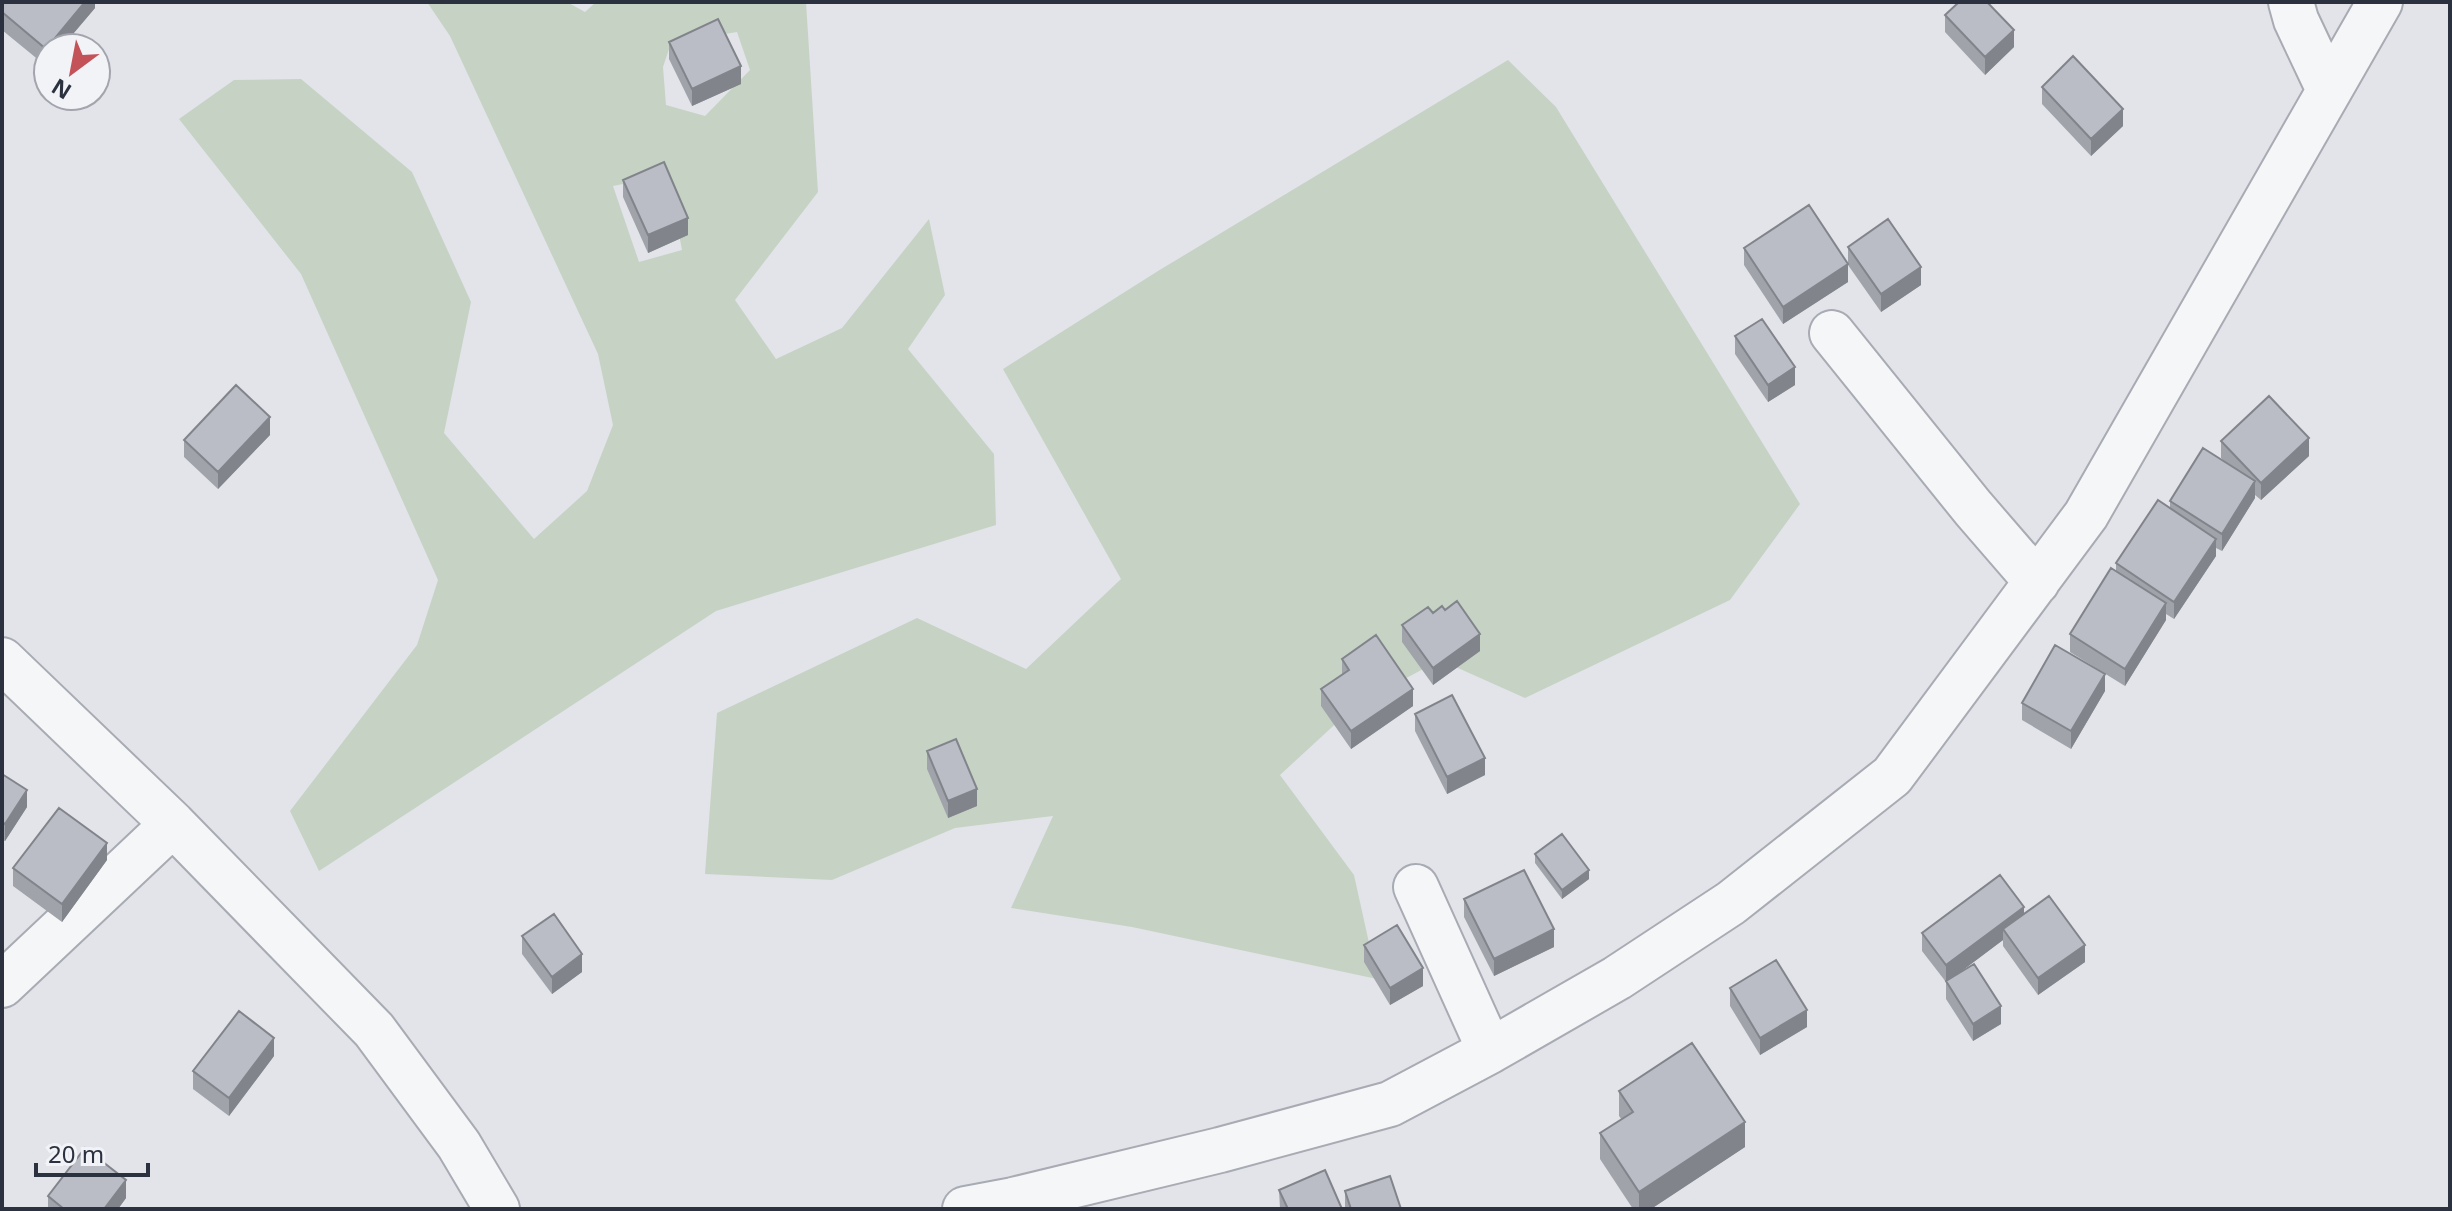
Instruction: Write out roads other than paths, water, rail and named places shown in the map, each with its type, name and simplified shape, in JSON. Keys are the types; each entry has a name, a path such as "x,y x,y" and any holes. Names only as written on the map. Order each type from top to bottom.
{"street":[{"path":"2291,2 2296,20 2328,88"},
{"path":"965,1209 1220,1150 1390,1104 1617,978 1731,903 1892,776 2086,515 2380,2"},
{"path":"1832,333 2037,582"},
{"path":"2,660 173,824 374,1030 459,1145 497,1209"},
{"path":"2,985 173,824"},
{"path":"1416,887 1490,1051"}]}
